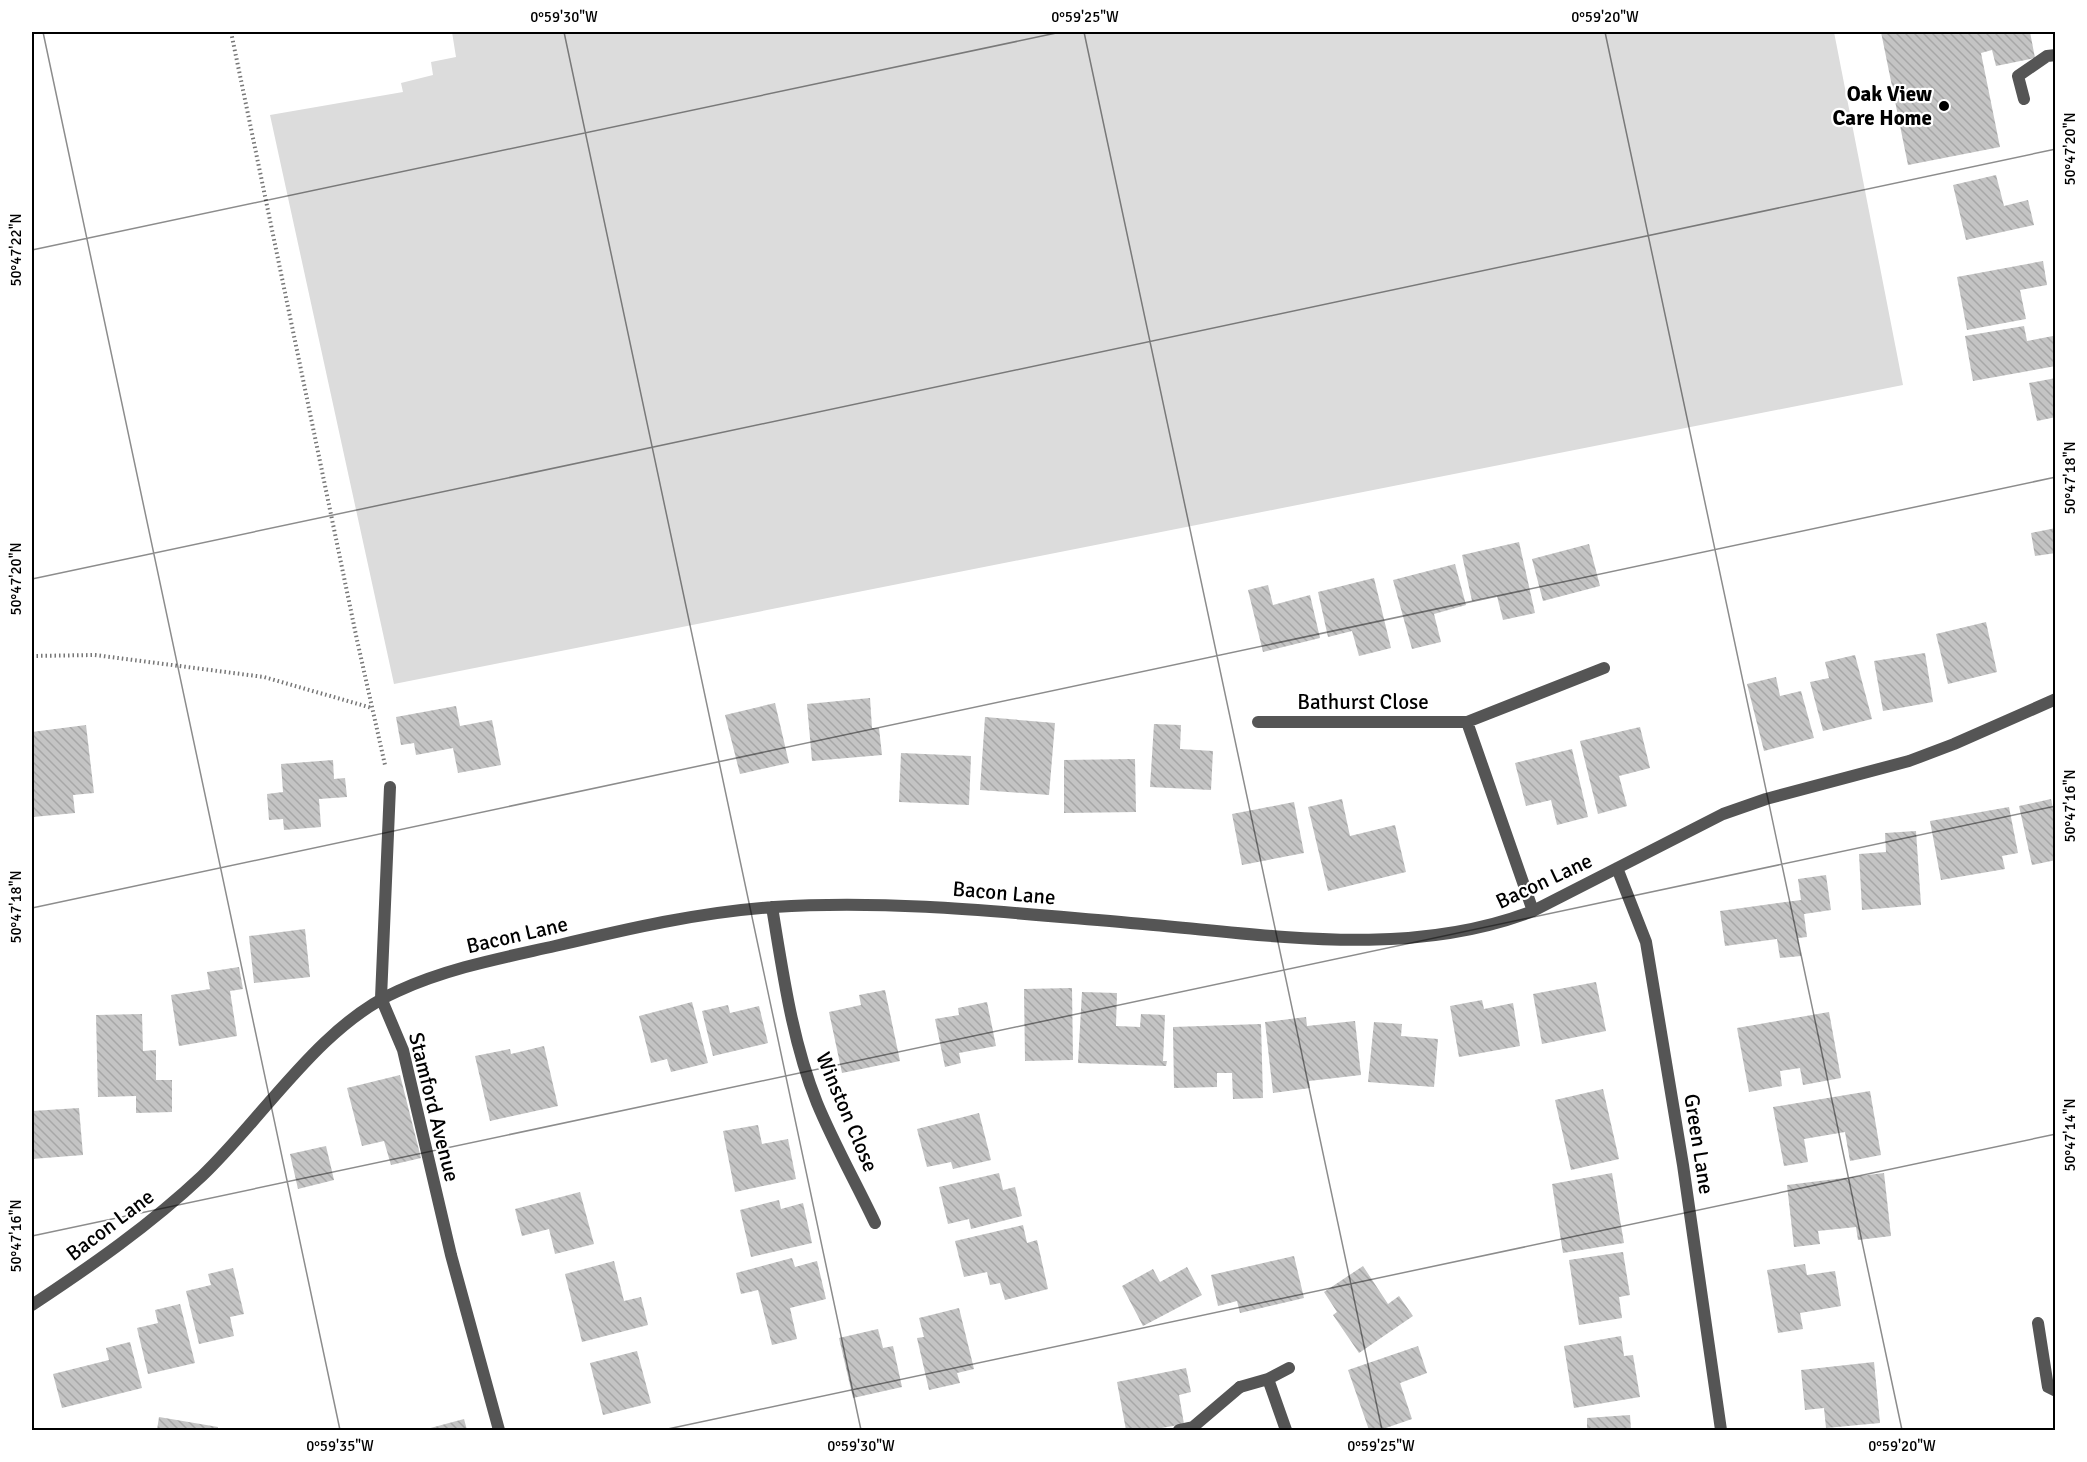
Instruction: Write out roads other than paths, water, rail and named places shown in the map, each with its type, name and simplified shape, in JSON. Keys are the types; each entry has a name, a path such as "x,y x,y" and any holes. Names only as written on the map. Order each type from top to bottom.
{"street":[{"path":"2024,99 2018,76 2047,56 2055,55"},
{"name":"Bathurst Close","path":"1258,722 1467,722 1604,668"},
{"name":"Bacon Lane","path":"32,1305 97,1261 200,1178 340,1028 362,1010 381,998 453,970 652,923 772,907 912,905 1344,940 1426,937 1467,932 1502,923 1533,911 1723,814 1766,799 1909,760 1954,744 2055,699"},
{"path":"1467,722 1533,911"},
{"name":"Stamford Avenue","path":"390,787 381,998 403,1050 451,1254 499,1431"},
{"name":"Green Lane","path":"1617,868 1646,942 1683,1165 1721,1431"},
{"name":"Winston Close","path":"772,907 798,1046 817,1103 875,1223"},
{"path":"2038,1323 2048,1387 2055,1391"},
{"path":"1179,1431 1193,1427 1240,1387 1268,1379 1289,1368"},
{"path":"1268,1379 1286,1431"}],"place":[{"name":"Oak View Care Home","path":"1944,106"}]}
